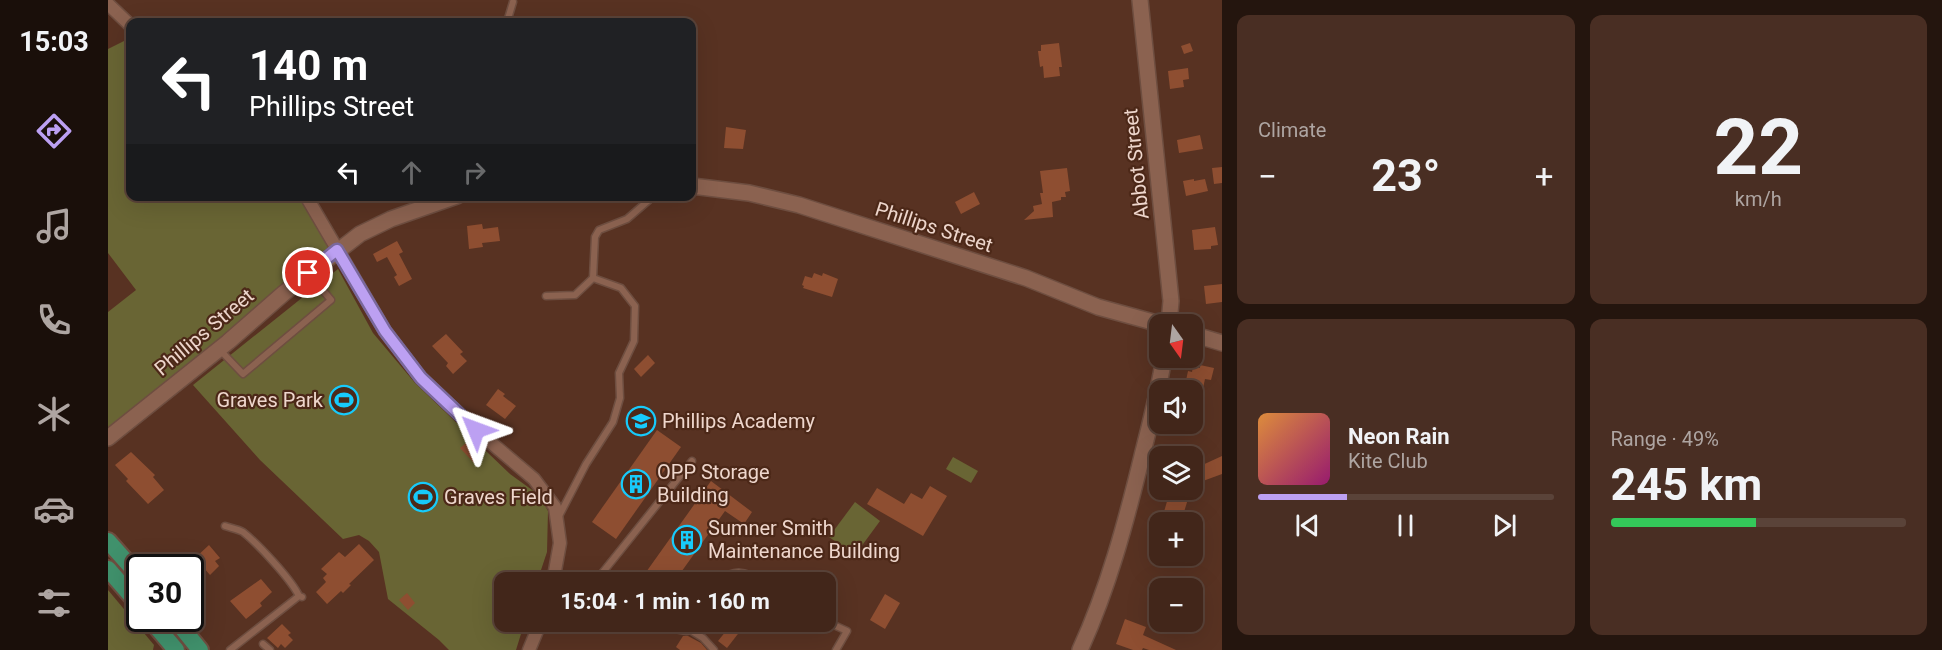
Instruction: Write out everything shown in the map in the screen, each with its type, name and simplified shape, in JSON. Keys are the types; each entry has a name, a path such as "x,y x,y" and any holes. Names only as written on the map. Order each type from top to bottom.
{"main road":[{"path":"108,541 126,561"},
{"path":"108,569 126,590"},
{"path":"161,632 176,650"},
{"path":"183,632 192,647"}],"street":[{"name":"Abbot Street","path":"1140,0 1171,301 1170,314"},
{"path":"108,4 126,22"},
{"name":"Phillips Street","path":"696,186 749,193 799,205 1026,279 1098,307 1149,321"},
{"path":"309,201 385,331 421,378 476,430 534,479 555,507 560,543 555,572"},
{"name":"Phillips Street","path":"108,438 337,250 360,234 391,219 443,201"},
{"path":"1203,338 1222,344"},
{"path":"1080,650 1093,621 1126,520 1162,368"},
{"path":"529,650 536,632"}],"lane":[{"path":"508,18 513,2"},
{"path":"546,296 575,295 593,278 595,237 599,230 627,219 648,201"},
{"path":"219,349 243,374 331,300 308,273"},
{"path":"557,520 586,464 613,422 620,398 619,373 634,341 635,306 621,288 593,278"},
{"path":"603,572 692,461"},
{"path":"225,526 241,531 301,596 230,650"},
{"path":"836,626 847,631 836,650"},
{"path":"697,632 714,650"},
{"path":"263,644 270,650"}],"shaded area":[{"path":"126,40 126,201 308,201 337,250 108,443 108,312 136,290 108,253 108,49"},
{"path":"338,269 373,333 415,383 510,474 539,495 548,511 547,552 540,572 494,572 494,632 522,632 516,650 449,650 388,599 379,552 369,541 359,535 343,539 260,460 193,385"},
{"path":"953,457 978,471 971,483 946,469"},
{"path":"855,502 880,521 855,555 829,537"},
{"path":"108,590 126,612 126,632 143,632 154,645 153,650 108,650"}],"building":[{"path":"1059,43 1062,67 1059,67 1060,76 1044,78 1038,51 1041,51 1041,45"},
{"path":"1190,43 1193,51 1184,54 1181,46"},
{"path":"1188,68 1189,79 1183,80 1184,87 1170,89 1168,71"},
{"path":"726,127 746,130 743,149 724,148"},
{"path":"1200,135 1203,149 1179,153 1177,140"},
{"path":"1222,167 1222,183 1214,184 1212,168"},
{"path":"1067,168 1070,191 1065,192 1066,197 1052,202 1053,217 1024,220 1034,211 1033,206 1042,204 1040,171"},
{"path":"1194,179 1194,181 1205,179 1208,191 1186,196 1183,181"},
{"path":"974,192 980,204 961,214 955,202"},
{"path":"482,224 483,229 498,227 500,241 482,243 483,247 469,249 467,226"},
{"path":"1215,227 1218,245 1211,246 1211,249 1194,250 1192,230"},
{"path":"397,241 403,252 399,254 412,279 399,286 394,277 397,275 387,257 377,262 373,254"},
{"path":"814,273 822,276 823,273 838,279 832,297 803,288 805,276 812,278"},
{"path":"1222,284 1222,302 1206,304 1204,286"},
{"path":"446,334 463,352 460,354 467,361 453,374 446,366 448,363 432,346"},
{"path":"648,355 655,363 641,377 634,369"},
{"path":"1203,366 1214,368 1211,380 1205,379 1203,388 1203,380 1186,380 1188,371 1192,372 1193,368 1203,368"},
{"path":"498,389 516,406 505,419 486,405"},
{"name":"OPP Storage Building","path":"657,430 681,447 616,539 592,522"},
{"path":"467,442 480,456 474,463 460,448"},
{"path":"131,452 155,475 153,477 164,490 148,504 126,481 128,479 115,465"},
{"path":"1222,456 1222,474 1203,481 1203,465"},
{"name":"Sumner Smith Maintenance Building","path":"711,481 752,512 744,524 725,511 681,572 646,572"},
{"path":"930,486 947,496 923,536 867,504 877,488 904,504 911,493 922,499"},
{"path":"1167,500 1188,500 1184,512 1164,512"},
{"path":"359,544 374,560 343,593 341,591 327,604 316,592 326,582 323,578 327,574 321,569 339,552 345,557"},
{"path":"209,545 220,558 215,561 219,566 210,575 204,568 204,554 199,554"},
{"path":"261,579 272,592 260,603 262,606 246,619 230,601"},
{"path":"407,593 415,603 408,610 399,600"},
{"path":"885,594 900,603 885,629 870,620"},
{"path":"1125,619 1146,627 1143,635 1176,650 1143,648 1133,650 1116,644"},
{"path":"282,624 291,633 288,635 293,640 285,648 281,644 278,648 267,638"},
{"path":"725,632 739,632 727,648 718,641"},
{"path":"683,636 688,636 701,643 707,650 680,650 676,647"}],"place":[{"name":"Graves Park","path":"344,400"},
{"name":"Phillips Academy","path":"641,421"},
{"name":"OPP Storage Building","path":"636,484"},
{"name":"Graves Field","path":"423,497"},
{"name":"Sumner Smith Maintenance Building","path":"687,540"}],"route":[{"path":"308,273 337,250 385,331 421,378 476,430"}]}
